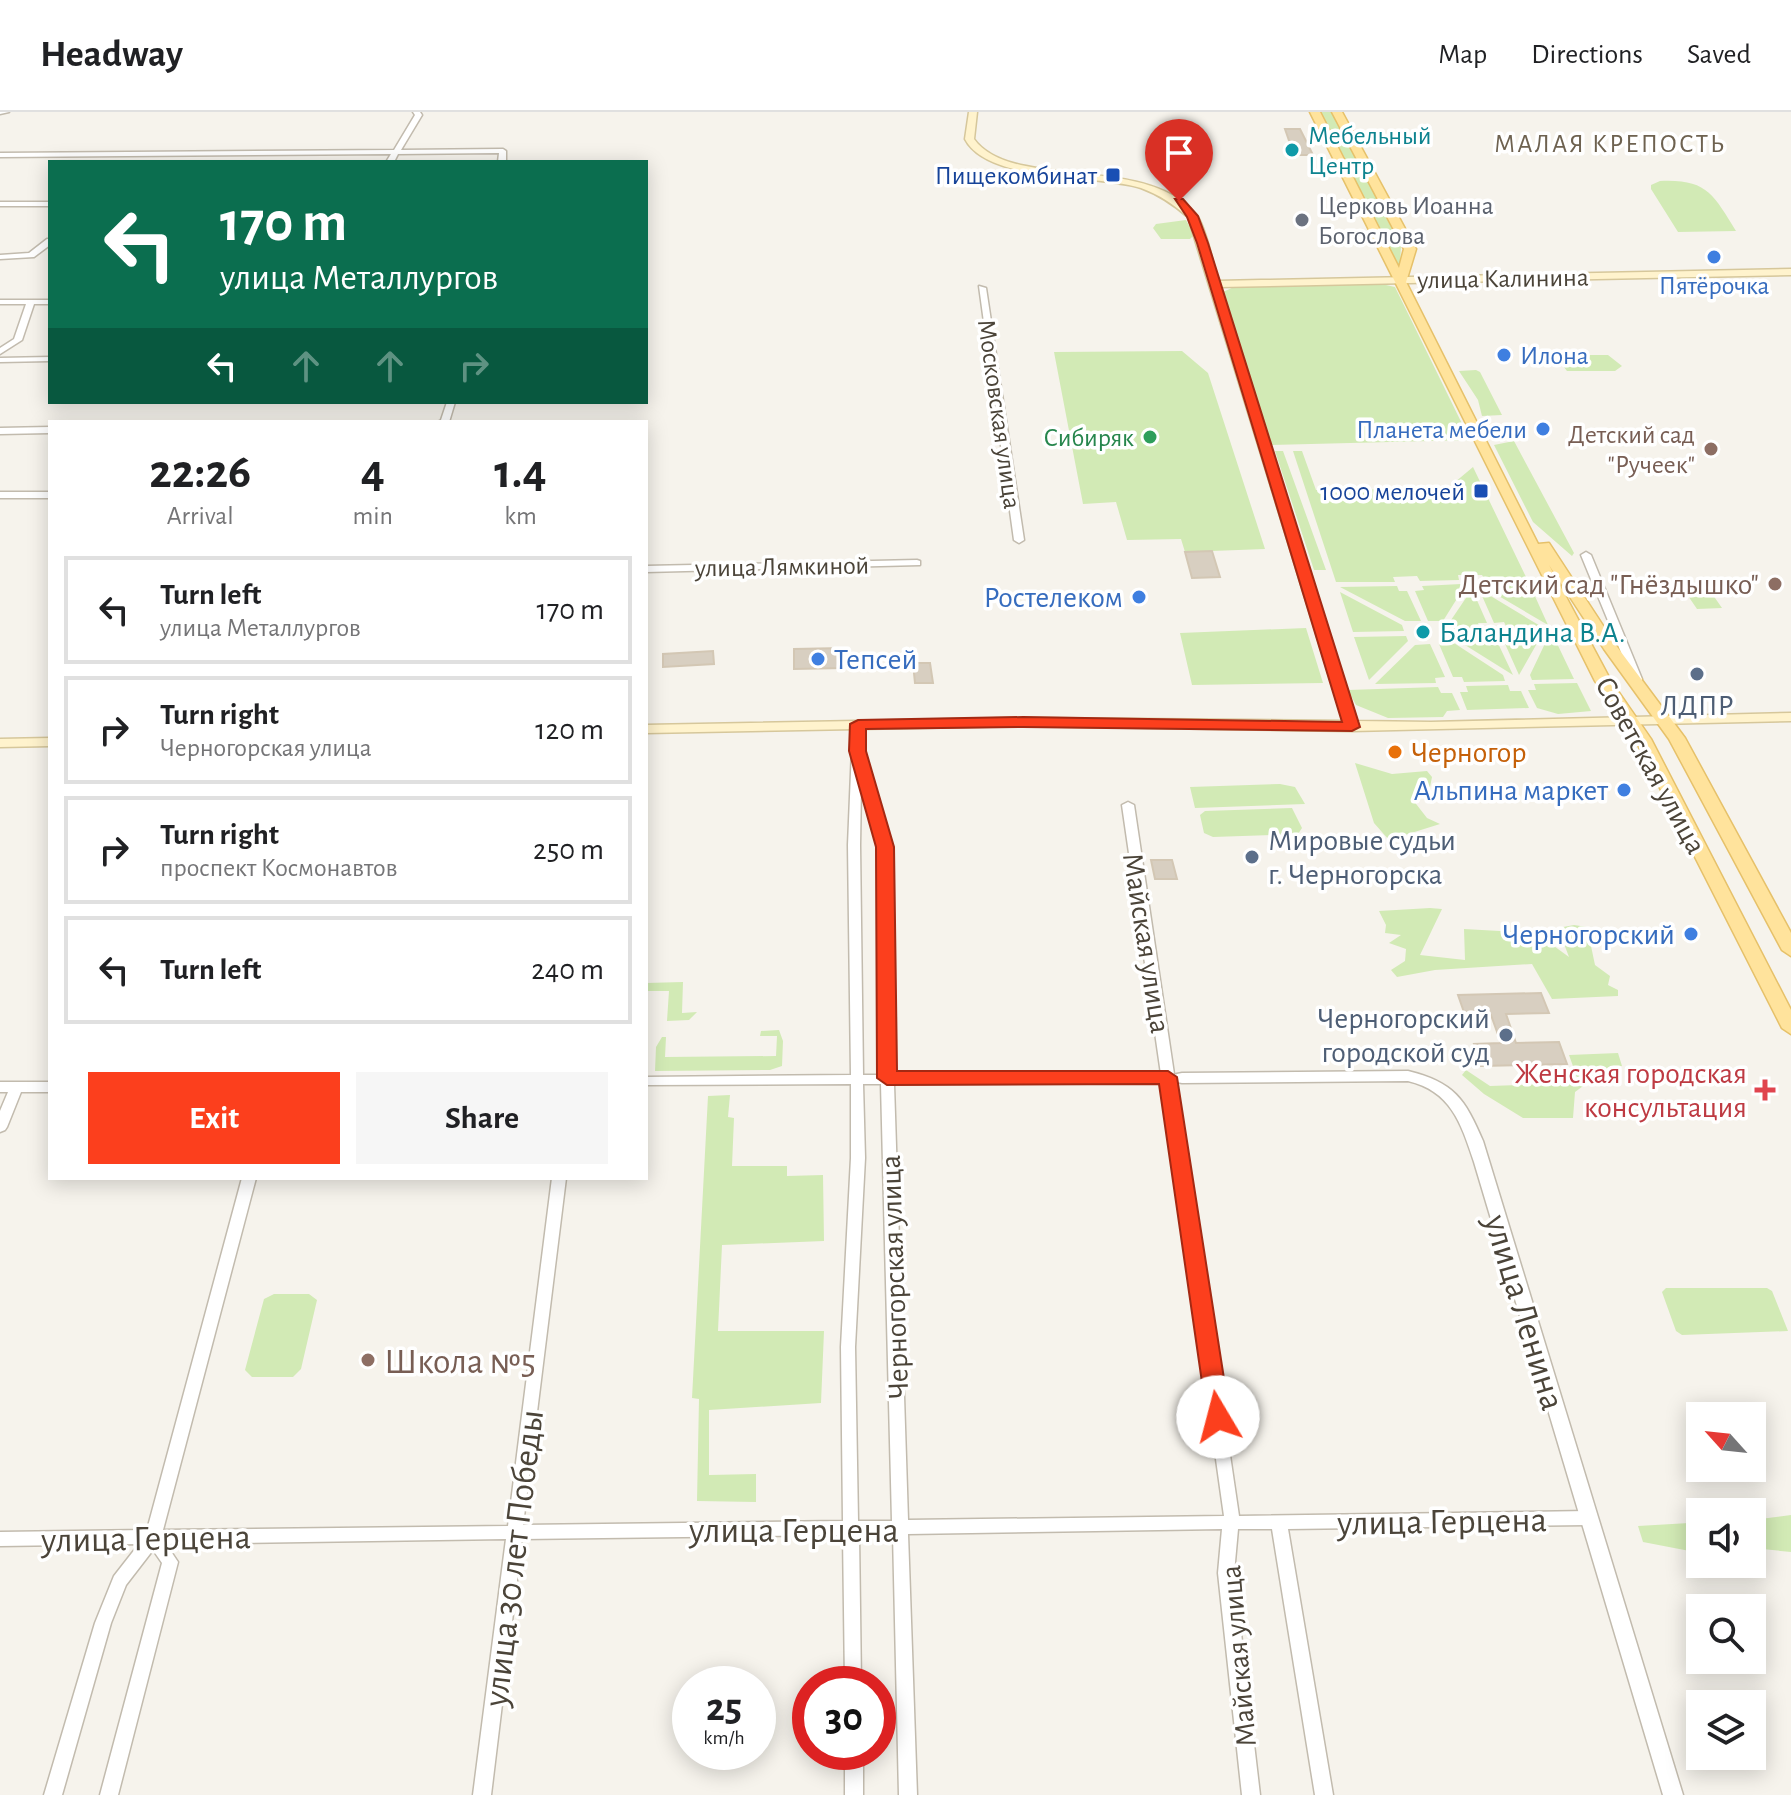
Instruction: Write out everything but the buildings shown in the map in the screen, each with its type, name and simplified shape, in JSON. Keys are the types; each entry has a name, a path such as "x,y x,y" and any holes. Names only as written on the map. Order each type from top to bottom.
{"main road":[{"path":"973,112 968,135 971,144 991,159 1016,167 1125,181 1179,201 1193,216 1352,727"},
{"name":"Советская улица","path":"1315,112 1603,681 1643,739 1791,1028"},
{"path":"1337,112 1410,249 1401,280"},
{"name":"улица Калинина","path":"1215,284 1791,272"},
{"name":"Советская улица","path":"1512,501 1609,646 1637,679 1665,720 1791,950"},
{"path":"648,729 1023,722 1352,727 1791,717"},
{"path":"0,743 48,742"}],"street":[{"path":"0,112 6,112"},
{"path":"391,160 394,151 409,135 419,115 416,112"},
{"path":"0,155 503,151 502,160"},
{"path":"0,204 48,204"},
{"path":"0,257 31,255 48,242"},
{"name":"Московская улица","path":"982,288 1019,540"},
{"path":"0,302 48,302"},
{"path":"0,352 18,340 30,303"},
{"path":"0,360 48,359"},
{"path":"0,431 48,430"},
{"path":"0,495 48,495"},
{"path":"1586,555 1637,679"},
{"name":"улица Лямкиной","path":"648,569 917,563"},
{"name":"Черногорская улица","path":"853,1666 848,1347 858,1158 854,845 858,724"},
{"name":"Черногорская улица","path":"859,763 885,847 887,1078 908,1795"},
{"name":"Майская улица","path":"1128,805 1175,1078 1232,1523 1226,1573 1251,1795"},
{"name":"улица Ленина","path":"1175,1078 1408,1076 1438,1083 1451,1094 1472,1137 1493,1200 1673,1795"},
{"path":"648,1081 1175,1078"},
{"path":"0,1087 48,1087"},
{"path":"0,1127 16,1087"},
{"path":"53,1795 103,1623 120,1581 153,1538 248,1180"},
{"name":"улица 30 лет Победы","path":"482,1795 559,1180"},
{"name":"улица Герцена","path":"0,1539 1588,1518"},
{"name":"Майская улица","path":"1279,1522 1324,1795"},
{"path":"109,1795 170,1562 153,1538"},
{"path":"854,1770 854,1795"}],"green space":[{"path":"1320,112 1332,112 1401,245 1400,268"},
{"path":"1660,181 1688,183 1707,191 1736,231 1678,232 1651,189 1651,185"},
{"path":"1186,220 1194,235 1190,239 1161,239 1153,228 1156,224"},
{"path":"1377,283 1395,287 1470,440 1271,445 1223,292 1236,286"},
{"name":"Сибиряк","path":"1182,351 1208,373 1265,549 1185,552 1181,539 1127,540 1116,502 1083,504 1054,352"},
{"path":"1568,355 1608,355 1622,366 1615,371 1567,371 1559,361"},
{"path":"1459,371 1480,372 1502,415 1482,416 1478,400"},
{"path":"1514,441 1574,553 1572,556 1533,522 1494,445"},
{"path":"1275,451 1283,451 1326,570 1314,570"},
{"path":"1293,451 1302,451 1316,490 1426,489 1442,493 1473,467 1527,579 1485,580 1482,575 1458,575 1459,580 1420,581 1417,576 1393,577 1395,582 1336,582"},
{"path":"1486,583 1529,583 1548,625 1485,588"},
{"path":"1461,584 1463,589 1443,621 1428,621 1415,591 1424,590 1422,586"},
{"path":"1706,585 1722,608 1697,609 1682,587"},
{"path":"1397,586 1399,591 1407,591 1421,621 1405,621 1340,587"},
{"path":"1472,589 1487,623 1478,623 1480,628 1452,629 1449,623"},
{"path":"1479,589 1542,627 1507,628 1504,622 1494,623"},
{"path":"1340,592 1402,625 1404,631 1353,632"},
{"path":"1306,628 1323,683 1192,685 1180,633"},
{"path":"1544,631 1519,675 1502,637 1511,637 1509,632"},
{"path":"1551,631 1574,679 1532,680 1530,675"},
{"path":"1484,632 1487,638 1495,637 1513,675 1457,640 1454,633"},
{"path":"1406,636 1408,641 1369,680 1354,637"},
{"path":"1454,643 1503,675 1505,681 1464,682 1462,677 1453,677 1439,644"},
{"path":"1430,644 1445,677 1435,678 1436,683 1375,684 1415,645"},
{"path":"1577,683 1591,711 1558,714 1537,708 1528,690 1536,690 1534,684"},
{"path":"1508,685 1510,691 1521,691 1529,708 1467,710 1460,692 1468,692 1466,686"},
{"path":"1438,687 1441,693 1452,693 1460,710 1447,711 1443,717 1388,718 1356,705 1348,690"},
{"path":"1355,763 1392,774 1427,771 1432,777 1430,787 1413,800 1427,818 1440,824 1389,840 1374,823"},
{"path":"1280,784 1295,787 1305,804 1195,808 1190,787"},
{"path":"1292,808 1302,828 1298,834 1213,837 1204,833 1200,815 1205,811"},
{"path":"1442,909 1420,955 1465,960 1464,929 1536,933 1569,957 1558,928 1574,925 1587,927 1595,965 1610,976 1608,985 1618,990 1618,996 1552,999 1532,964 1435,970 1397,977 1391,970 1405,961 1406,949 1389,943 1401,935 1385,933 1386,925 1379,911"},
{"path":"683,982 682,1013 697,1012 689,1020 667,1021 669,991 648,991 648,983"},
{"path":"779,1030 783,1041 782,1066 770,1070 655,1071 656,1047 662,1037 666,1037 665,1057 776,1056 777,1036 760,1036 761,1031"},
{"path":"1618,1053 1622,1066 1609,1067 1575,1092 1573,1118 1523,1118 1484,1094 1462,1075 1466,1070 1490,1086 1579,1083 1569,1055"},
{"path":"730,1095 728,1117 734,1118 732,1166 787,1166 787,1176 823,1175 824,1241 722,1245 718,1331 824,1331 821,1403 709,1410 709,1475 756,1474 756,1502 697,1501 699,1399 692,1398 708,1096"},
{"path":"1666,1288 1767,1288 1772,1291 1788,1331 1682,1335 1676,1331 1662,1292"},
{"path":"274,1294 309,1294 317,1300 301,1369 293,1377 252,1377 245,1370 264,1299"},
{"path":"1791,1515 1791,1552 1766,1549 1766,1518"},
{"path":"1686,1523 1686,1550 1643,1542 1638,1526"}],"place":[{"name":"Мебельный Центр","path":"1292,150"},
{"name":"Пищекомбинат","path":"1113,175"},
{"name":"Церковь Иоанна Богослова","path":"1302,220"},
{"name":"Пятёрочка","path":"1714,257"},
{"name":"Илона","path":"1504,355"},
{"name":"Планета мебели","path":"1543,429"},
{"name":"Сибиряк","path":"1150,437"},
{"name":"Детский сад \"Ручеек\"","path":"1711,449"},
{"name":"1000 мелочей","path":"1481,491"},
{"name":"Детский сад \"Гнёздышко\"","path":"1775,584"},
{"name":"Ростелеком","path":"1139,597"},
{"name":"Баландина В.А.","path":"1423,632"},
{"name":"Тепсей","path":"818,659"},
{"name":"ЛДПР","path":"1697,674"},
{"name":"Черногор","path":"1395,752"},
{"name":"Альпина маркет","path":"1624,790"},
{"name":"Мировые судьи г. Черногорска","path":"1252,857"},
{"name":"Черногорский","path":"1691,934"},
{"name":"Черногорский городской суд","path":"1506,1035"},
{"name":"Женская городская консультация","path":"1765,1090"},
{"name":"Школа №5","path":"368,1360"}],"district":[{"name":"МАЛАЯ КРЕПОСТЬ","path":"1610,143"}],"route":[{"path":"1179,201 1193,216 1202,243 1352,727 1023,722 858,724 857,751 885,847 887,1078 1168,1077 1218,1417"}]}
